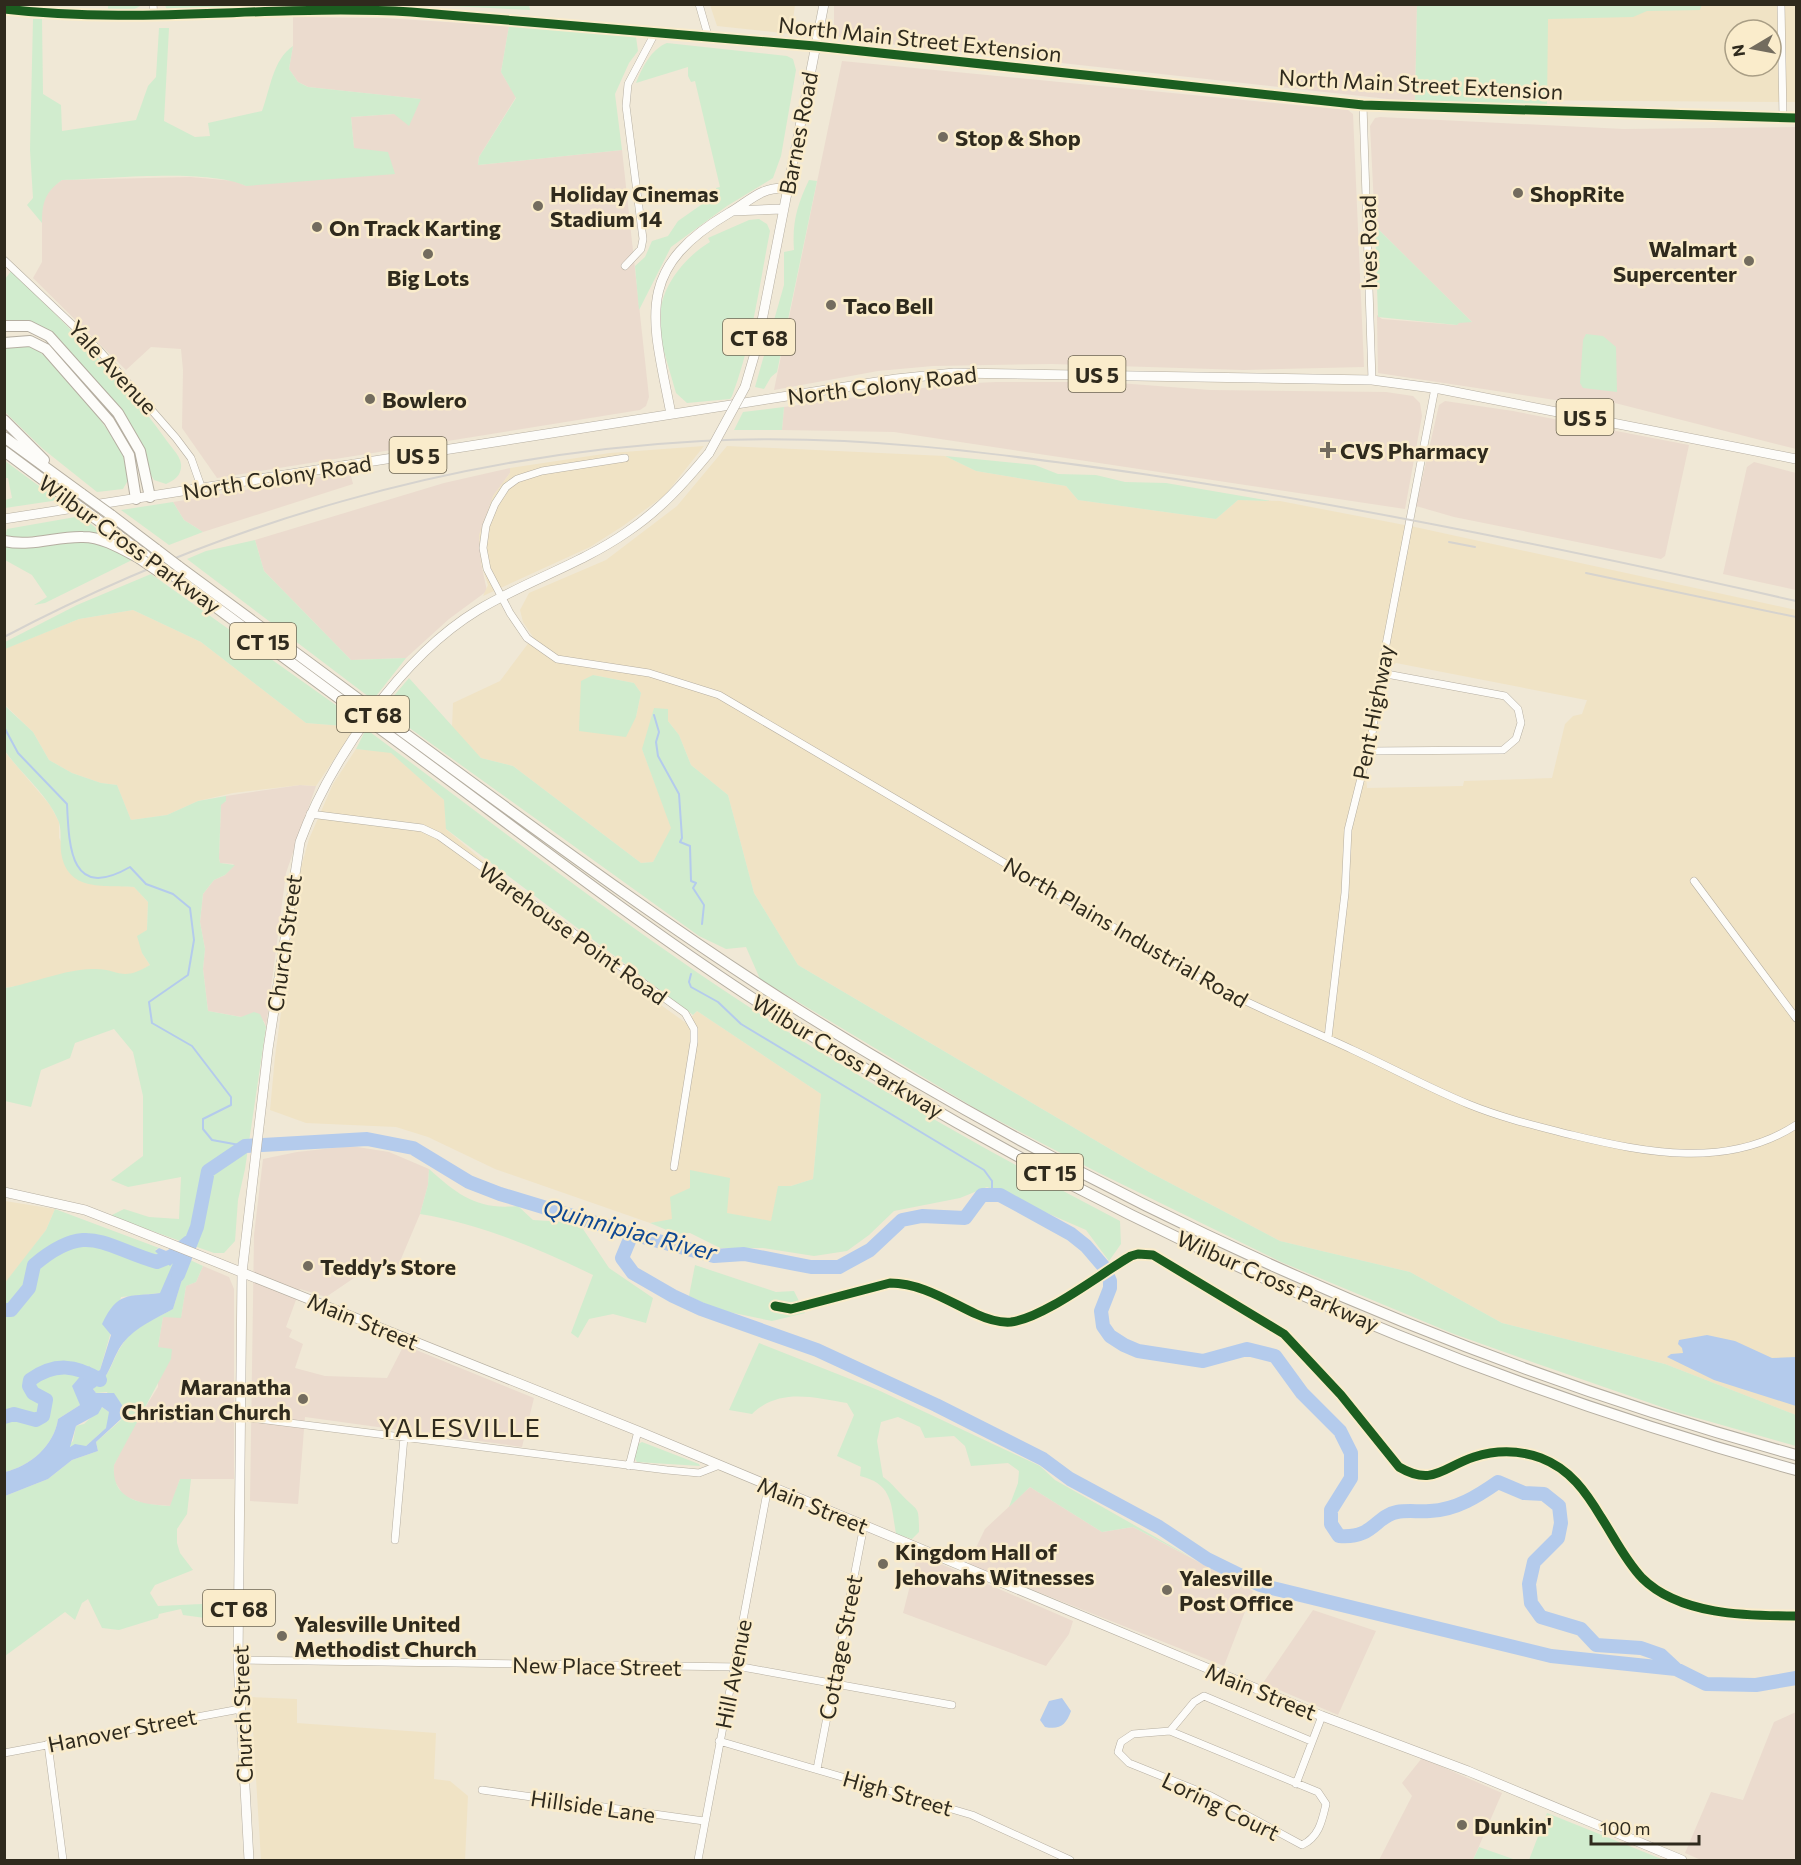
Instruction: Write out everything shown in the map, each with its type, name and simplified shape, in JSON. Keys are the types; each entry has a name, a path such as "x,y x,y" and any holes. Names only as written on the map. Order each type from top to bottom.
{"highway":[{"path":"4,326 29,326 49,336 118,413 140,451 150,497"},
{"path":"4,343 30,341 46,349 109,421 129,455 136,499"},
{"path":"4,420 69,485"},
{"name":"Wilbur Cross Parkway","path":"4,437 111,515 660,934 746,994 915,1098 1062,1179 1249,1271 1432,1348 1629,1419 1797,1470"},
{"name":"Wilbur Cross Parkway","path":"4,451 95,518 143,557 362,708"},
{"path":"4,541 36,544 83,537 102,540 143,557"},
{"name":"Wilbur Cross Parkway","path":"382,723 755,982 912,1079 1087,1176 1256,1258 1438,1334 1624,1402 1797,1455"}],"main road":[{"name":"Barnes Road","path":"780,227 824,4"},
{"path":"671,414 654,326 658,289 669,267 687,243 715,221 761,191 786,188"},
{"path":"732,211 782,209"},
{"name":"Church Street","path":"249,1860 238,1660 242,1273 252,1179 295,865 310,814 346,753 405,674 438,639 501,597 628,532 678,491 710,453 745,387 757,346 780,227"},
{"name":"North Colony Road","path":"4,519 896,379 954,373 1372,380 1436,388 1797,459"},
{"name":"Main Street","path":"4,1192 85,1210 162,1240 638,1431 717,1466 1322,1716 1468,1771 1682,1860"}],"street":[{"path":"153,4 154,17"},
{"path":"699,4 709,39"},
{"path":"1781,4 1783,118"},
{"name":"North Main Street Extension","path":"4,9 53,15 154,17 370,9 709,39 815,46 1363,105 1797,118"},
{"path":"625,266 641,249 643,232 626,106 628,84 655,33"},
{"name":"Ives Road","path":"1363,105 1372,380"},
{"name":"Yale Avenue","path":"4,260 99,350 176,438 191,458 202,489"},
{"name":"Pent Highway","path":"1328,1038 1346,893 1348,830 1368,751 1436,388"},
{"name":"North Plains Industrial Road","path":"625,458 524,476 511,483 501,493 484,532 485,562 501,597 527,638 557,659 649,673 717,694 1197,976 1264,1011 1328,1038 1456,1099 1503,1118 1630,1149 1666,1154 1711,1153 1765,1140 1797,1125"},
{"path":"1368,751 1503,750 1514,742 1521,728 1518,709 1503,695 1381,673"},
{"name":"Warehouse Point Road","path":"310,814 422,828 439,836 685,1013 694,1029 694,1041 674,1167"},
{"path":"1694,881 1797,1018"},
{"path":"242,1417 629,1466 699,1473 717,1466"},
{"path":"629,1466 638,1431"},
{"path":"395,1540 404,1437"},
{"name":"Hill Avenue","path":"699,1860 704,1821 768,1487"},
{"name":"Cottage Street","path":"817,1769 864,1526"},
{"name":"New Place Street","path":"238,1660 734,1667 952,1705"},
{"path":"1170,1731 1194,1702 1204,1696 1311,1741"},
{"name":"Hanover Street","path":"4,1753 240,1709"},
{"path":"1296,1784 1322,1716"},
{"name":"Loring Court","path":"1170,1731 1296,1784 1318,1791 1326,1804 1322,1824 1312,1840 1302,1845 1211,1797 1129,1763 1118,1752 1122,1742 1134,1734 1170,1731"},
{"name":"High Street","path":"719,1741 972,1815 1070,1860"},
{"path":"48,1744 63,1860"},
{"name":"Hillside Lane","path":"482,1790 704,1821"}],"shaded area":[{"path":"834,4 1417,5 1415,102 844,39 834,34"},
{"path":"710,5 795,5 791,34 717,26"},
{"path":"1493,5 1796,5 1796,102 1493,100"},
{"path":"293,17 384,18 509,26 501,72 516,97 479,157 478,165 622,150 649,397 646,406 640,410 217,478 182,428 181,349 151,347 126,370 33,278 42,262 42,203 50,188 62,180 190,177 235,181 246,186 354,149 351,117 394,114 420,99 308,87 298,82 289,69 293,46"},
{"path":"842,61 1348,110 1353,114 1364,367 1244,370 1052,364 933,366 878,371 774,390"},
{"path":"1375,118 1624,129 1796,127 1796,449 1611,402 1601,406 1588,405 1378,373 1377,315 1382,319 1457,325 1459,322 1472,322 1375,226 1370,126"},
{"path":"1106,382 1210,390 1386,392 1413,396 1420,403 1422,416 1405,509 894,432 782,430 784,407 952,384"},
{"path":"1445,401 1513,411 1689,445 1665,556 1661,559 1454,517 1416,506 1439,405"},
{"path":"704,446 665,495 623,526 590,547 483,596 488,585 481,563 479,535 493,496 510,473 510,468 610,453"},
{"path":"727,446 945,456 976,471 1066,486 1078,500 1216,519 1238,500 1280,501 1415,527 1796,610 1796,1415 1665,1364 1502,1323 1410,1272 1280,1241 1149,1172 798,965 754,893 728,795 691,765 679,735 668,721 642,749 672,828 653,862 641,863 513,766 481,758 452,727 453,703 500,681 533,637 523,622 520,610 529,593 606,560 677,506","holes":["1396,663 1586,700 1587,700 1582,714 1573,716 1565,724 1552,778 1464,781 1463,786 1367,788 1366,777 1387,669","593,675 634,683 641,693 636,717"]},
{"path":"1754,462 1796,473 1796,590 1723,574 1747,467"},
{"path":"510,468 510,473 493,496 481,563 487,591 449,619 406,658 351,660 264,571 255,540 444,483"},
{"path":"350,472 353,484 203,532 184,520 173,502"},
{"path":"133,610 201,642 306,723 356,727 316,786 300,785 233,793 198,801 167,815 131,820 117,785 101,783 72,773 49,760 33,732 5,705 4,649 79,619"},
{"path":"356,749 391,752 445,801 446,829 597,959 686,1023 697,1011 821,1094 813,1179 791,1186 771,1222 726,1213 690,1188 672,1220 650,1223 495,1169 428,1137 396,1127 306,1123 270,1110 300,871 309,839 333,784"},
{"path":"4,751 50,805 59,822 59,838 85,883 134,887 148,902 147,931 142,953 150,965 135,974 119,975 102,970 5,988"},
{"path":"300,785 316,786 286,873 266,1027 264,1021 208,1011 203,969 205,949 200,922 203,894 214,880 225,875 234,864 220,863 219,858 221,804 226,801 226,796"},
{"path":"351,1146 389,1152 429,1169 428,1185 420,1214 398,1266 376,1263 326,1297 300,1289 286,1327 292,1330 289,1337 303,1344 295,1368 325,1376 387,1378 404,1345 534,1398 522,1447 305,1417 298,1504 250,1501 254,1235 263,1159 297,1152"},
{"path":"5,1201 55,1209 46,1230 5,1284"},
{"path":"203,1266 229,1277 234,1289 234,1479 180,1479 171,1506 145,1504 124,1496 113,1479 114,1465 132,1428 158,1387 158,1347 163,1316 181,1317 186,1286 196,1282"},
{"path":"1030,1487 1102,1532 1133,1527 1253,1591 1224,1666 968,1564 985,1529"},
{"path":"918,1554 1073,1621 1069,1634 1046,1666 903,1613"},
{"path":"1313,1610 1376,1631 1338,1715 1263,1683"},
{"path":"251,1697 297,1699 297,1723 436,1733 434,1779 450,1781 468,1796 465,1860 261,1860"},
{"path":"1796,1712 1796,1860 1701,1860 1685,1853 1711,1792 1743,1800 1774,1722"},
{"path":"1422,1758 1502,1793 1473,1860 1379,1860 1412,1796 1402,1783"}],"green space":[{"path":"108,4 142,5 131,11 108,10"},
{"path":"1702,4 1700,10 1647,11 1633,17 1548,19 1547,105 1415,102 1417,5 1412,5"},
{"path":"165,5 295,5 180,12 167,10"},
{"path":"431,5 529,5 530,10"},
{"path":"33,19 42,19 43,94 61,105 62,131 136,120 148,86 156,77 159,28 169,28 164,121 195,137 210,136 208,123 262,111 277,67 286,52 293,46 289,69 298,82 308,87 421,99 409,126 394,114 351,117 354,148 388,152 395,174 246,186 207,177 183,176 62,180 46,198 42,223 27,205 33,198 30,150"},
{"path":"509,26 636,37 638,51 629,63 615,94 622,150 478,165 479,157 516,98 501,72"},
{"path":"667,43 787,56 793,59 796,70 781,156 773,178 727,206 671,247 639,310 635,266 645,257 652,241 668,236 678,221 718,193 716,188 720,187 695,81 691,82 688,76 688,67 636,83 652,54"},
{"path":"809,180 817,181 777,372 764,389 755,387 784,285 784,252 794,250 796,214"},
{"path":"759,219 767,224 770,231 750,335 732,396 730,399 687,403 676,393 658,331 663,298 672,279 686,261 710,242 708,238 749,220"},
{"path":"1375,226 1472,322 1457,325 1378,317"},
{"path":"12,270 91,350 147,414 180,461 180,471 175,479 166,484 154,480 96,385 26,323 5,320 5,279"},
{"path":"1586,334 1603,336 1616,347 1617,392 1583,388 1580,383 1583,340"},
{"path":"30,345 56,367 72,385 118,446 129,476 123,489 97,492 43,449 5,412 5,347"},
{"path":"784,407 782,430 734,430 743,412"},
{"path":"945,456 1035,465 1058,474 1096,475 1125,482 1166,483 1271,501 1238,500 1216,519 1078,500 1066,486 976,471"},
{"path":"5,461 59,500 5,508 5,500 12,498 8,478 5,478"},
{"path":"173,502 184,520 203,532 169,545 121,510"},
{"path":"81,516 106,536 81,534 5,536 7,529"},
{"path":"78,539 109,547 132,560 45,603 34,605 47,597 32,575 5,560 4,544"},
{"path":"255,540 264,571 351,660 406,658 373,700 187,559 206,551"},
{"path":"151,574 347,713 358,722 356,727 306,723 201,642 133,610 79,619 5,649 5,642 77,605"},
{"path":"593,675 634,683 641,693 636,717 626,737 579,731 581,681"},
{"path":"409,678 481,758 513,766 641,863 653,862 671,828 642,749 654,708 668,709 668,721 679,735 691,765 728,795 754,893 798,965 1149,1172 1280,1241 1410,1272 1502,1323 1665,1364 1796,1415 1796,1446 1676,1412 1454,1334 1281,1262 1099,1173 978,1110 760,979 746,947 726,949 699,936 390,714 386,705"},
{"path":"4,705 33,732 49,760 72,773 101,783 117,785 131,820 167,815 198,801 226,796 226,801 221,805 219,858 220,863 235,865 225,875 214,880 203,894 200,922 205,949 203,969 208,1011 241,1017 254,1012 260,1014 266,1027 245,1169 238,1200 235,1241 224,1253 214,1253 110,1216 124,1209 149,1217 179,1219 181,1177 128,1187 111,1180 143,1156 143,1096 133,1052 114,1029 75,1043 70,1058 41,1070 31,1107 5,1101 5,988 82,970 101,969 126,974 150,965 142,953 137,936 147,930 148,902 134,887 88,884 70,874 61,852 58,820 41,793 5,751"},
{"path":"366,729 614,914 749,1007 906,1103 1120,1221 1121,1244 1109,1261 1086,1230 987,1187 960,1198 894,1211 869,1235 847,1251 814,1256 763,1248 720,1248 690,1233 676,1234 650,1223 672,1219 670,1197 690,1188 690,1170 730,1178 727,1213 771,1221 778,1186 791,1186 813,1179 821,1094 697,1011 693,1015 446,829 444,800 391,753 356,749"},
{"path":"429,1169 459,1193 479,1203 504,1207 518,1206 533,1220 579,1223 609,1268 653,1298 646,1323 613,1314 589,1319 578,1338 571,1333 593,1275 508,1238 443,1218 420,1214 428,1185"},
{"path":"55,1209 159,1248 155,1250 174,1262 161,1293 121,1297 100,1370 96,1372 89,1366 77,1382 80,1405 58,1419 52,1438 32,1460 5,1472 4,1284 46,1230"},
{"path":"188,1259 203,1266 196,1282 186,1286 181,1318 163,1317 158,1347 172,1349 171,1359 114,1465 114,1477 123,1493 130,1498 149,1504 170,1506 180,1479 191,1479 187,1514 177,1529 177,1543 180,1553 193,1570 155,1585 150,1593 158,1606 202,1604 205,1618 183,1615 181,1609 159,1614 158,1618 119,1630 102,1628 88,1599 82,1603 75,1620 65,1612 5,1656 5,1496 48,1479 72,1460 98,1451 96,1442 121,1420 107,1392 96,1393 93,1389 105,1377 122,1345 132,1333 173,1309"},
{"path":"695,1265 776,1292 794,1291 805,1313 772,1321 719,1310 689,1296"},
{"path":"759,1343 878,1390 1040,1466 1055,1480 1194,1559 1133,1527 1102,1532 1030,1487 1009,1507 1018,1483 1019,1471 1008,1463 971,1466 965,1446 954,1436 925,1438 920,1427 898,1417 881,1422 877,1441 883,1477 918,1512 919,1532 912,1539 896,1534 891,1505 885,1490 879,1484 860,1476 861,1467 837,1456 854,1415 847,1403 796,1397 773,1400 752,1414 729,1410"},
{"path":"102,1407 109,1412 109,1424 106,1428 86,1446 71,1447 69,1445 73,1441 76,1426 84,1424"},
{"path":"642,1442 700,1466 637,1462 634,1457 638,1444"},
{"path":"1547,1813 1664,1860 1529,1860"},
{"path":"1479,1847 1516,1860 1473,1860"}],"water":[{"path":"159,1248 188,1260 173,1309 128,1337 119,1349 104,1379 93,1389 96,1393 114,1393 124,1408 121,1419 96,1442 98,1451 72,1460 48,1479 5,1496 5,1472 32,1460 46,1446 56,1429 58,1419 80,1405 72,1386 89,1366 96,1372 100,1370 111,1335 102,1324 113,1306 131,1296 160,1293 173,1263 170,1266 155,1251","holes":["102,1407 109,1412 106,1428 86,1446 75,1444 70,1447 76,1426 98,1414"]},
{"path":"1707,1335 1735,1341 1772,1358 1796,1357 1796,1406 1714,1380 1667,1357 1671,1354 1683,1353 1678,1344 1679,1340"},
{"path":"1062,1698 1071,1711 1067,1720 1055,1728 1045,1727 1040,1720 1049,1701"}],"waterway":[{"path":"654,715 659,732 656,742 658,756 679,794 682,838 680,842 690,846 691,881 696,883 693,888 704,905 702,924"},
{"path":"4,727 18,753 67,804 72,853 77,865 85,874 96,878 110,876 130,867 146,884 173,894 190,908 194,940 188,975 149,1002 152,1023 192,1046 231,1097 231,1105 203,1119 203,1129 212,1140 245,1146"},
{"path":"691,974 689,982 691,987 718,1002 741,1024 984,1170 992,1181 992,1195"},
{"name":"Quinnipiac River","path":"178,1275 197,1227 208,1171 245,1146 367,1139 413,1148 469,1182 500,1194 632,1234 714,1256 744,1254 811,1267 839,1267 870,1250 902,1220 922,1216 965,1218 982,1195 1000,1195 1071,1234 1086,1246 1104,1267 1110,1281 1110,1288 1101,1311 1103,1326 1110,1336 1124,1345 1138,1351 1203,1361 1247,1349 1275,1356 1302,1393 1340,1431 1351,1453 1351,1478 1331,1510 1331,1524 1339,1536 1360,1534 1390,1514 1397,1512 1440,1510 1458,1505 1498,1482 1524,1493 1544,1494 1559,1506 1561,1523 1558,1538 1534,1562 1529,1584 1531,1603 1541,1617 1581,1629 1596,1645 1641,1648 1661,1655 1676,1669 1706,1684 1756,1685 1796,1678"},
{"path":"632,1234 622,1258 633,1273 673,1296 701,1309 817,1350 936,1405 1043,1459 1070,1479 1159,1527 1207,1559 1260,1585 1551,1656 1676,1669"},
{"name":"Quinnipiac River","path":"4,1310 11,1310 29,1288 34,1265 52,1251 68,1243 82,1240 95,1241 157,1262 172,1256 189,1242"},
{"name":"Quinnipiac River","path":"4,1417 14,1414 36,1420 43,1416 46,1400 33,1393 29,1386 30,1380 48,1370 74,1369 100,1380"}],"railway":[{"path":"4,637 86,596 170,560 256,528 342,501 431,479 520,461 611,448 758,439 868,442 978,452 1143,474 1307,501 1471,532 1796,601"},
{"path":"1449,542 1475,547"},
{"path":"1586,573 1796,617"}],"cycle path":[{"path":"4,9 106,15 310,10 411,12 815,46 1363,105 1796,118"},
{"path":"775,1306 791,1309 890,1283 923,1289 984,1318 1011,1322 1039,1313 1131,1256 1153,1255 1284,1334 1341,1395 1399,1467 1411,1473 1429,1475 1474,1457 1491,1453 1516,1452 1541,1458 1560,1468 1576,1482 1630,1564 1657,1590 1675,1600 1714,1611 1796,1616"}],"place":[{"name":"Stop & Shop","path":"943,137"},
{"name":"ShopRite","path":"1518,193"},
{"name":"Holiday Cinemas Stadium 14","path":"538,206"},
{"name":"On Track Karting","path":"317,227"},
{"name":"Big Lots","path":"428,254"},
{"name":"Walmart Supercenter","path":"1749,261"},
{"name":"Taco Bell","path":"831,305"},
{"name":"Bowlero","path":"370,399"},
{"name":"CVS Pharmacy","path":"1328,450"},
{"name":"Teddy’s Store","path":"308,1266"},
{"name":"Maranatha Christian Church","path":"303,1399"},
{"name":"Kingdom Hall of Jehovahs Witnesses","path":"883,1564"},
{"name":"Yalesville Post Office","path":"1167,1590"},
{"name":"Yalesville United Methodist Church","path":"282,1636"},
{"name":"Dunkin'","path":"1462,1825"}],"district":[{"name":"YALESVILLE","path":"460,1426"}]}
